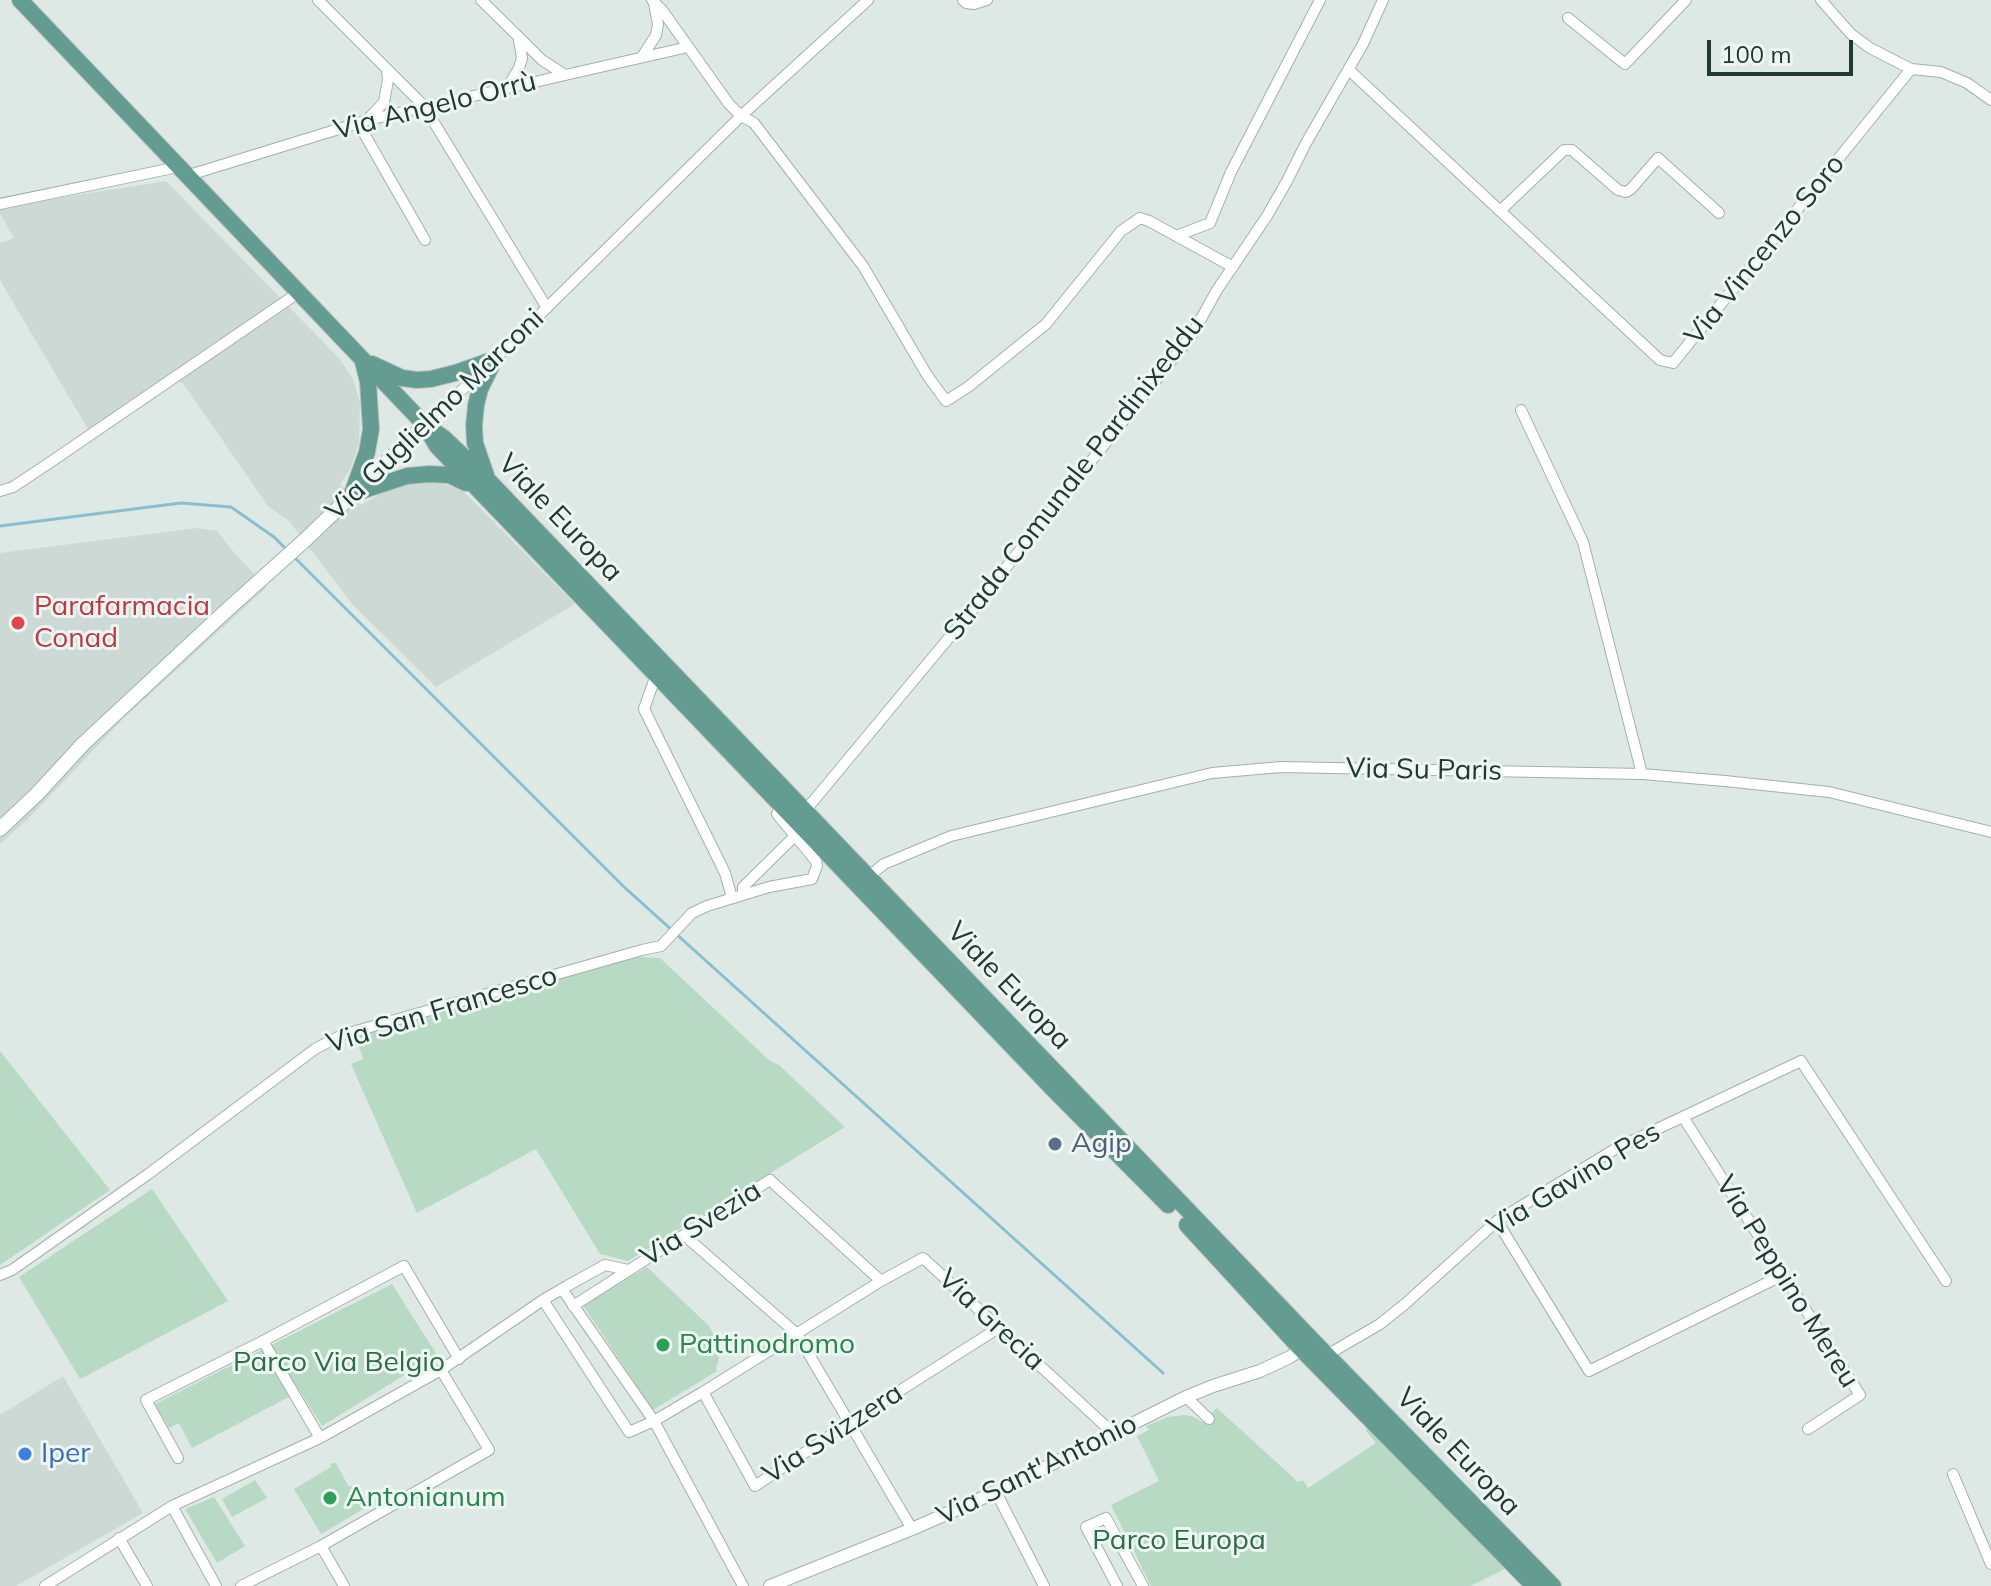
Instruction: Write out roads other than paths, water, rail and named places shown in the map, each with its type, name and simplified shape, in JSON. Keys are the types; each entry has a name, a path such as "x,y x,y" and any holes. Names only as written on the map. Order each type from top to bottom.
{"main road":[{"name":"Viale Europa","path":"20,0 425,425 437,446 481,483 805,811 1553,1586"},
{"path":"363,361 402,378 417,380 455,373 495,359"},
{"path":"352,494 407,476 429,474 449,475 481,483 475,443 476,405 480,389 495,359"},
{"path":"352,494 367,452 371,429 368,382 363,361"},
{"name":"Via Guglielmo Marconi","path":"2,821 37,794 92,736 425,425"},
{"name":"Viale Europa","path":"481,483 656,675 1182,1220 1301,1349 1534,1586"}],"street":[{"path":"318,0 424,106 547,308"},
{"path":"481,0 519,40 565,75"},
{"path":"653,0 729,104 764,135 863,266 927,375 946,401 1046,324 1121,231 1140,218 1233,267"},
{"path":"642,57 656,35 658,24 653,0"},
{"name":"Via Guglielmo Marconi","path":"425,425 741,116 868,0"},
{"path":"963,0 974,4 987,0"},
{"path":"1176,236 1210,223 1231,172 1320,0"},
{"name":"Strada Comunale Pardinixeddu","path":"805,811 972,610 1192,335 1287,181 1349,70 1383,0"},
{"path":"1568,18 1625,64 1686,0"},
{"path":"1821,0 1851,34 1870,48 1911,69 1941,72 1967,83 1991,100"},
{"path":"507,88 522,58 519,40"},
{"name":"Via Angelo Orrù","path":"0,204 182,172 363,121 688,47"},
{"path":"387,69 384,102 363,121 425,240"},
{"name":"Via Vincenzo Soro","path":"1349,70 1660,360 1673,363 1911,69"},
{"path":"1500,211 1564,150 1572,150 1608,182 1626,192 1658,158 1719,213"},
{"path":"0,491 26,479 298,293"},
{"path":"1521,410 1583,542 1642,774"},
{"path":"656,675 644,709 738,896"},
{"name":"Via Su Paris","path":"868,877 884,864 951,836 1212,773 1281,767 1642,774 1829,792 1991,832"},
{"name":"Via San Francesco","path":"0,1275 12,1270 147,1175 315,1049 342,1035 661,946 692,913 738,896 812,879 816,861 777,814 782,806"},
{"path":"738,896 743,887 795,836"},
{"name":"Via Gavino Pes","path":"1327,1355 1388,1318 1497,1221 1617,1148 1801,1061 1946,1281"},
{"name":"Via Peppino Mereu","path":"1683,1117 1860,1395 1808,1429"},
{"name":"Via Svezia","path":"573,1306 770,1180 881,1281"},
{"path":"1497,1221 1589,1371 1783,1275"},
{"path":"684,1235 797,1334 912,1529"},
{"name":"Via Grecia","path":"654,1421 923,1258 1113,1433"},
{"name":"Via Svezia","path":"52,1584 172,1506 320,1438 441,1370 543,1300 605,1265 628,1270"},
{"path":"178,1458 146,1400 404,1266 459,1359"},
{"path":"562,1289 654,1421 743,1586"},
{"path":"543,1300 629,1432 654,1421"},
{"name":"Via Svizzera","path":"703,1392 755,1486 1000,1327"},
{"path":"263,1341 320,1438"},
{"name":"Via Sant'Antonio","path":"770,1586 996,1492 1186,1397 1260,1371 1301,1349"},
{"path":"241,1586 321,1546 489,1450 441,1370"},
{"path":"1186,1397 1209,1419"},
{"path":"1953,1474 1991,1564"},
{"path":"996,1492 1044,1586"},
{"path":"172,1506 216,1586"},
{"path":"1117,1586 1086,1527 1106,1518 1143,1586"},
{"path":"119,1538 147,1586"},
{"path":"321,1546 344,1586"}],"waterway":[{"path":"0,526 181,503 231,507 286,549"},
{"path":"294,557 623,886 1163,1373"}],"place":[{"name":"Parafarmacia Conad","path":"18,623"},
{"name":"Agip","path":"1055,1144"},
{"name":"Pattinodromo","path":"663,1345"},
{"name":"Iper","path":"25,1454"},
{"name":"Antonianum","path":"330,1498"}],"park label":[{"name":"Parco Via Belgio","path":"339,1363"},
{"name":"Parco Europa","path":"1179,1541"}]}
